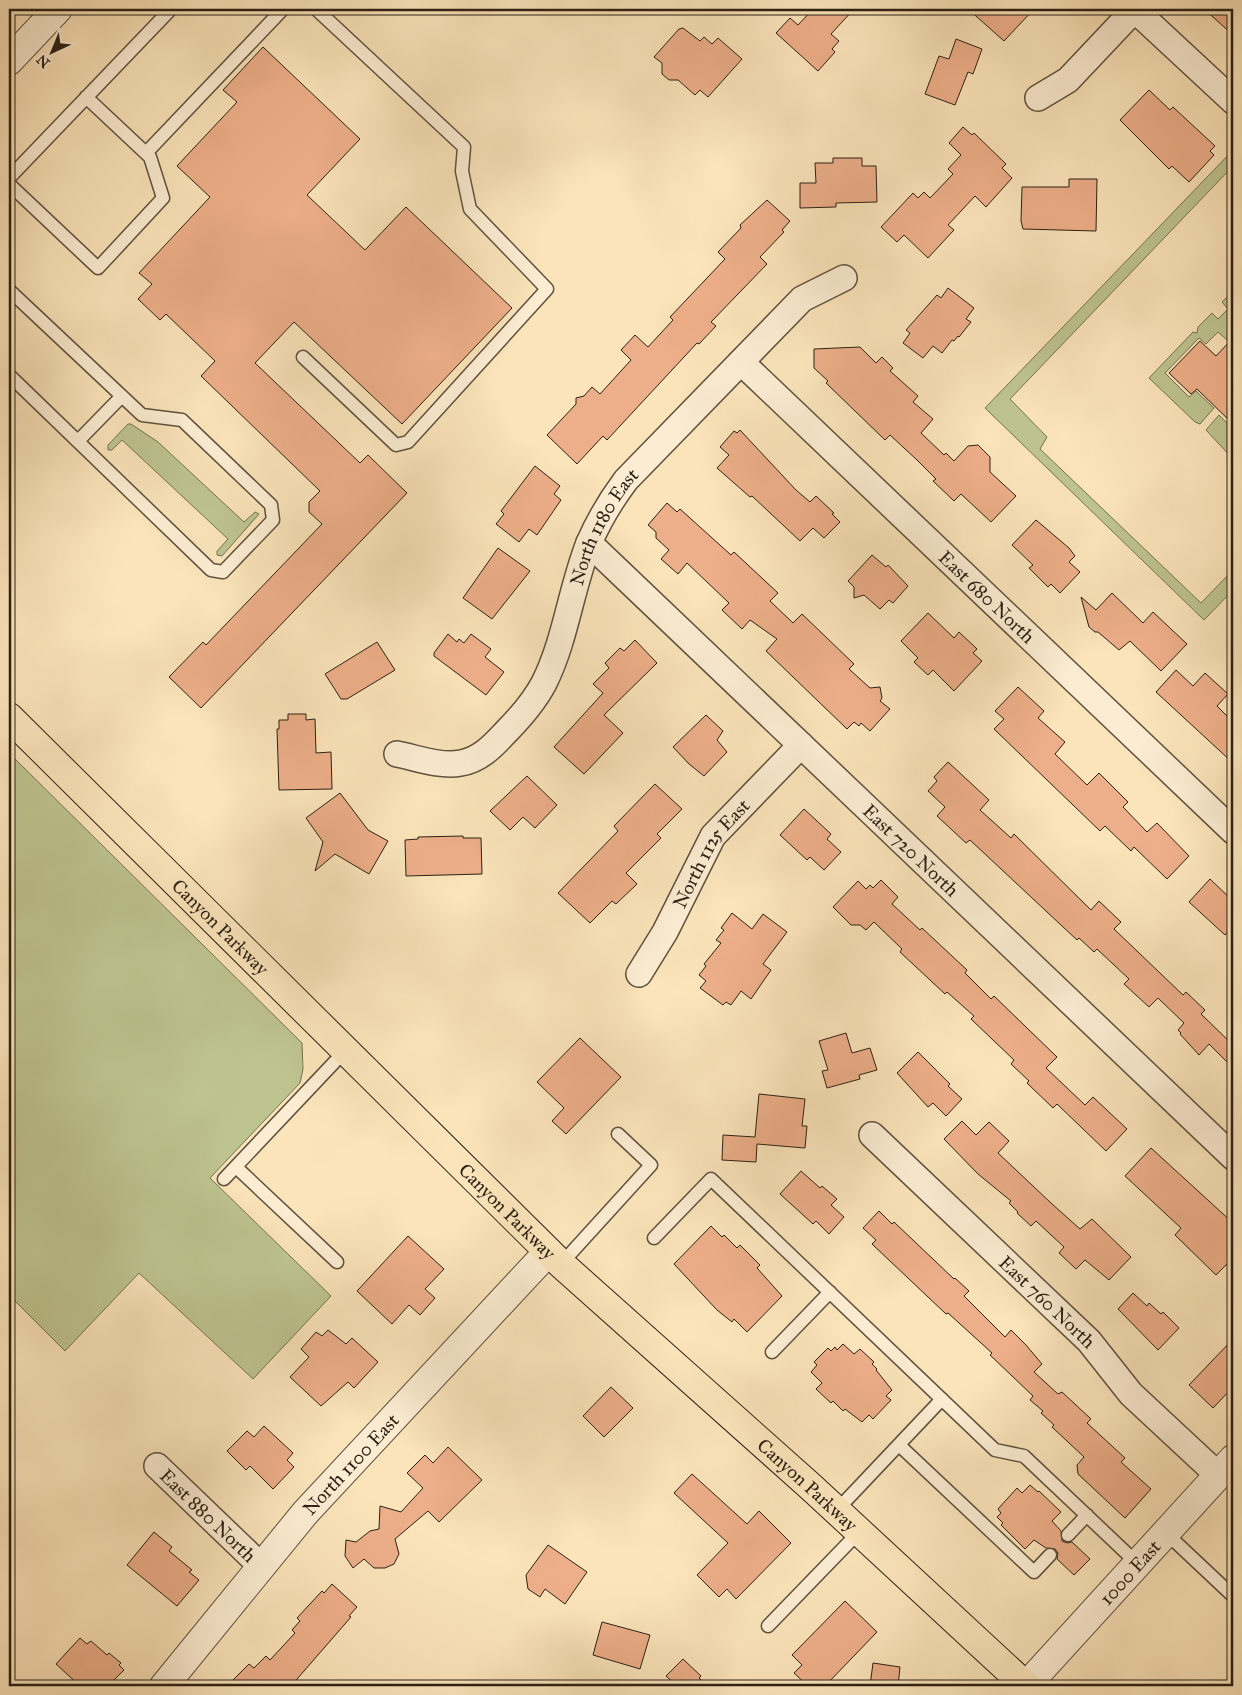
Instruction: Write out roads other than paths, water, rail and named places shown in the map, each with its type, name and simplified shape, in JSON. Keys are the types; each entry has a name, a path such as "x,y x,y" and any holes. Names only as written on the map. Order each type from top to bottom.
{"highway":[{"name":"Canyon Parkway","path":"9,717 555,1258 837,1510 1026,1686"}],"street":[{"path":"9,61 58,9"},
{"path":"1038,98 1068,80 1135,9 1233,101"},
{"name":"North 1180 East","path":"397,754 446,764 461,763 474,760 490,749 507,731 536,697 552,666 589,543 609,502 626,480 802,299 844,278"},
{"name":"East 680 North","path":"741,362 1233,831"},
{"name":"East 720 North","path":"589,543 1233,1157"},
{"name":"North 1125 East","path":"639,974 665,932 681,896 713,836 801,745"},
{"name":"East 760 North","path":"872,1136 1089,1341 1131,1394 1226,1467"},
{"name":"North 1100 East","path":"164,1686 212,1630 261,1566 338,1476 555,1258"},
{"name":"East 880 North","path":"157,1466 261,1566"},
{"name":"1000 East","path":"1026,1686 1226,1467"}],"lane":[{"path":"9,178 171,9"},
{"path":"146,153 283,9"},
{"path":"303,357 396,445 408,442 547,289 470,209 462,171 464,146 316,9"},
{"path":"9,184 98,268 164,198 150,157 86,97"},
{"path":"9,290 142,415 182,420 271,505 273,520 223,572 211,570 9,375"},
{"path":"78,442 122,396"},
{"path":"224,1179 345,1051"},
{"path":"555,1258 651,1165 618,1134"},
{"path":"236,1167 337,1262"},
{"path":"654,1238 711,1179 995,1450 1024,1456 1138,1564"},
{"path":"772,1352 830,1292"},
{"path":"837,1510 942,1398"},
{"path":"899,1445 1034,1572 1050,1555"},
{"path":"1068,1535 1087,1515"},
{"path":"768,1626 860,1532"},
{"path":"1166,1533 1233,1596"}]}
